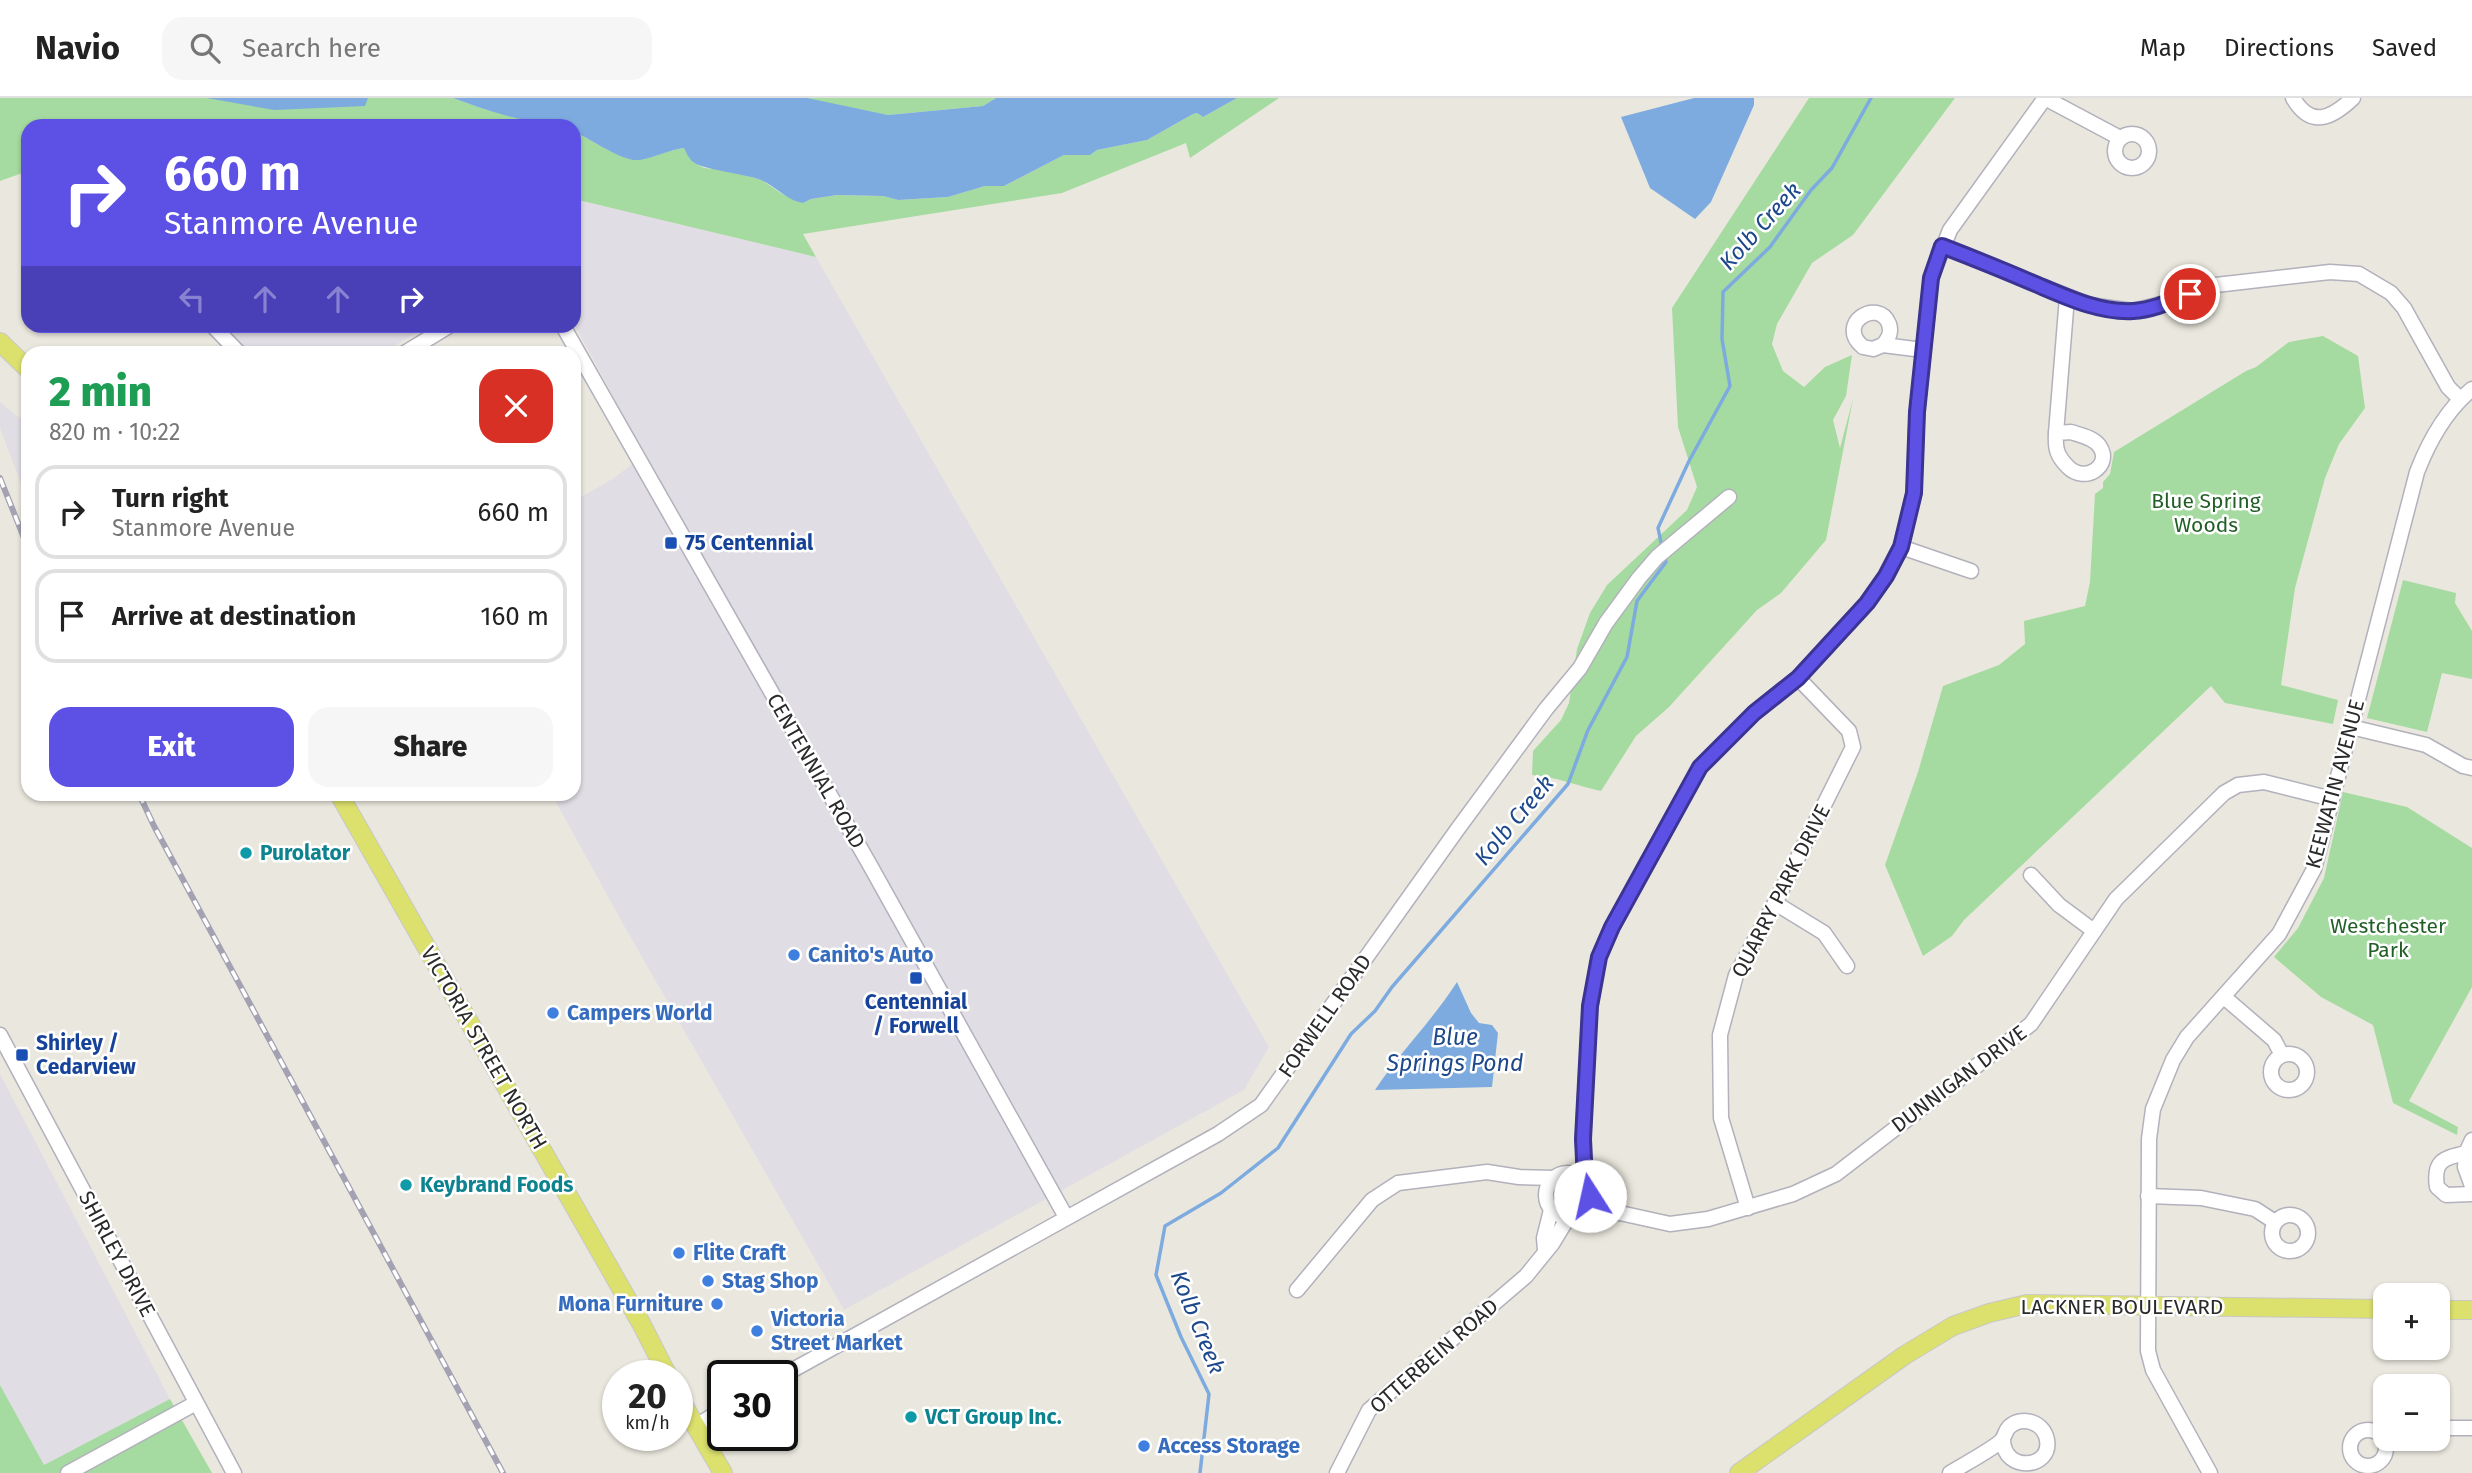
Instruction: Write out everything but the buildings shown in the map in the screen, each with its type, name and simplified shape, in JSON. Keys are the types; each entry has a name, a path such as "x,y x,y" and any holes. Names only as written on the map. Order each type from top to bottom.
{"main road":[{"path":"0,342 21,362"},
{"name":"VICTORIA STREET NORTH","path":"343,801 660,1360"},
{"name":"LACKNER BOULEVARD","path":"1739,1473 1905,1355 1953,1326 1989,1313 2027,1304 2373,1309"},
{"path":"2450,1310 2472,1310"},
{"path":"693,1423 723,1473"}],"street":[{"path":"2045,98 2120,138"},
{"name":"OTTERBEIN ROAD","path":"1337,1473 1369,1410 1526,1276 1573,1215 1588,1203 1583,1139 1590,1006 1599,957 1612,927 1700,767 1754,713 1798,678 1867,603 1886,576 1901,547 1914,493 1917,412 1931,278 1942,246 1960,215 2045,98"},
{"path":"2293,98 2300,109 2313,117 2327,117 2343,108 2353,98"},
{"path":"1942,246 2089,305 2133,312 2173,301 2207,286 2330,272 2359,274 2391,293 2404,308 2448,387 2460,399"},
{"path":"2056,433 2067,297"},
{"path":"220,333 232,346"},
{"path":"416,346 438,333"},
{"path":"1883,345 1923,349"},
{"name":"CENTENNIAL ROAD","path":"581,358 871,867 1066,1217"},
{"name":"KEEWATIN AVENUE","path":"2210,1473 2153,1370 2148,1351 2149,1139 2153,1109 2161,1086 2187,1037 2279,934 2314,869 2417,472 2430,441 2460,399 2472,389"},
{"name":"FORWELL ROAD","path":"798,1367 1218,1134 1262,1105 1457,830 1546,709 1580,668 1606,623 1657,557 1729,497"},
{"path":"1901,547 1971,571"},
{"name":"QUARRY PARK DRIVE","path":"1748,1209 1721,1118 1720,1035 1736,975 1853,747 1849,731 1798,678"},
{"path":"2351,727 2426,745 2463,766 2472,768"},
{"name":"DUNNIGAN DRIVE","path":"1573,1215 1620,1213 1670,1224 1708,1219 1793,1194 1836,1174 2031,1024 2094,931 2134,880 2224,793 2238,785 2264,782 2332,799"},
{"path":"2031,875 2059,905 2094,931"},
{"path":"1775,903 1824,933 1847,966"},
{"path":"2224,997 2274,1040 2282,1055"},
{"name":"SHIRLEY DRIVE","path":"1,1040 234,1473"},
{"name":"OTTERBEIN ROAD","path":"1545,1250 1548,1187 1560,1176 1583,1139"},
{"path":"2469,1146 2465,1167 2472,1186"},
{"path":"2469,1146 2439,1163 2435,1173 2437,1187 2446,1195 2472,1194"},
{"path":"1297,1290 1372,1200 1398,1183 1487,1172 1519,1177 1575,1174 1587,1185"},
{"path":"1519,1177 1559,1215 1573,1215"},
{"name":"DUNNIGAN DRIVE","path":"1587,1185 1620,1213"},
{"path":"2148,1196 2215,1201 2255,1209 2275,1222"},
{"path":"68,1473 196,1403"},
{"path":"695,1427 707,1419"},
{"path":"2450,1428 2472,1428"},
{"path":"1951,1473 2003,1440"}],"shaded area":[{"path":"581,201 816,257 1269,1047 1244,1090 844,1310 555,801 581,801 581,497 645,455 579,333 581,333"},
{"path":"232,333 416,333 394,346 243,346"},
{"path":"0,402 21,419 21,484 0,428"},
{"path":"0,1074 170,1399 44,1466 0,1385"}],"green space":[{"path":"0,98 453,98 487,110 528,119 21,119 21,174 0,181"},
{"path":"798,98 996,98 983,106 888,115"},
{"path":"1237,98 1279,98 1190,158 1186,143 1062,193 803,234 816,257 581,201 581,136 616,154 632,159 684,148 693,162 704,168 727,170 762,180 782,194 803,203 837,195 883,196 898,200 948,197 985,186 1004,186 1064,155 1090,155 1097,150 1147,140 1193,114 1197,113 1203,117"},
{"path":"1809,98 1955,98 1853,235 1812,263 1777,324 1772,344 1783,371 1804,387 1825,367 1852,355 1846,396 1833,420 1840,448 1853,399 1826,540 1781,593 1757,610 1669,707 1636,736 1601,791 1532,775 1533,751 1561,720 1569,703 1577,649 1590,613 1607,585 1687,510 1697,487 1678,427 1672,308"},
{"name":"Blue Spring Woods","path":"2323,336 2358,356 2365,408 2339,444 2325,478 2295,588 2281,685 2338,700 2333,724 2225,703 2211,686 1964,920 1952,936 1923,956 1885,865 1918,772 1943,686 1999,665 2025,644 2024,621 2085,606 2090,582 2095,494 2103,488 2103,482 2110,474 2114,452 2256,367 2289,342"},
{"path":"2403,580 2456,593 2455,603 2472,631 2472,679 2442,673 2427,732 2367,718"},
{"name":"Westchester Park","path":"2343,792 2407,807 2472,848 2472,987 2409,1101 2458,1127 2457,1135 2393,1103 2373,1025 2321,997 2274,957 2298,928 2324,878"},
{"path":"0,1385 44,1465 170,1399 212,1473 0,1473"}],"water":[{"path":"207,98 368,98 365,106 274,110"},
{"path":"453,98 807,98 888,115 983,106 996,98 1237,98 1203,117 1197,113 1193,114 1147,140 1097,150 1090,155 1064,155 1004,186 985,186 948,197 898,200 883,196 837,195 803,203 791,199 758,179 698,165 690,159 684,148 632,160 581,136 581,119 520,119"},
{"path":"1694,98 1754,98 1754,105 1711,202 1695,219 1650,188 1621,117"},
{"name":"Blue Springs Pond","path":"1457,982 1471,1013 1479,1023 1492,1025 1498,1033 1492,1087 1375,1090 1437,1010"}],"waterway":[{"name":"Kolb Creek","path":"1662,547 1658,528 1689,461 1730,386 1722,339 1723,292 1770,247 1811,190 1832,168 1871,98"},
{"name":"Kolb Creek","path":"1200,1473 1209,1394 1181,1337 1156,1275 1165,1226 1221,1193 1278,1148 1351,1034 1375,1011 1392,987 1568,784 1588,730 1627,657 1637,601 1666,562 1665,557"}],"railway":[{"path":"0,478 21,530"},
{"path":"142,801 503,1473"}],"place":[{"name":"75 Centennial","path":"671,543"},
{"name":"Purolator","path":"246,853"},
{"name":"Canito's Auto","path":"794,955"},
{"name":"Centennial / Forwell","path":"916,978"},
{"name":"Campers World","path":"553,1013"},
{"name":"Shirley / Cedarview","path":"22,1055"},
{"name":"Keybrand Foods","path":"406,1185"},
{"name":"Flite Craft","path":"679,1253"},
{"name":"Stag Shop","path":"708,1281"},
{"name":"Mona Furniture","path":"717,1304"},
{"name":"Victoria Street Market","path":"757,1331"},
{"name":"VCT Group Inc.","path":"911,1417"},
{"name":"Access Storage","path":"1144,1446"}],"route":[{"path":"1590,1196 1585,1180 1583,1139 1590,1006 1599,957 1612,927 1700,767 1754,713 1798,678 1867,603 1886,576 1901,547 1914,493 1917,412 1931,278 1942,246 2067,297 2114,310 2133,312 2190,294"}]}
